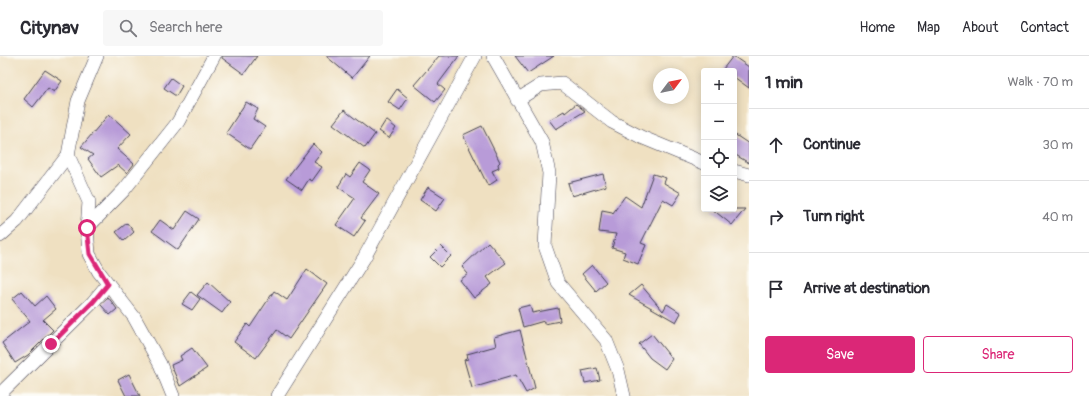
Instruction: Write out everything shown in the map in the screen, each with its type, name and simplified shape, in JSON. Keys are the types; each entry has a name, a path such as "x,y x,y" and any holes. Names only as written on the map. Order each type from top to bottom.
{"street":[{"path":"0,236 17,221 68,155 78,101 97,56"},
{"path":"87,228 124,190 178,122 214,56"},
{"path":"277,396 364,258 475,56"},
{"path":"493,56 542,142 549,173 546,246 558,283 606,340 618,370 624,396"},
{"path":"517,100 541,85 562,83 612,122 641,137 701,162"},
{"path":"68,155 89,202 87,228 90,254 108,284 134,317 160,364 173,396"},
{"path":"737,172 749,175"},
{"path":"0,394 93,302 108,284"}],"building":[{"path":"222,56 257,56 244,74 222,58"},
{"path":"326,56 370,56 352,78"},
{"path":"439,56 459,56 438,84 445,90 435,102 414,85"},
{"path":"515,56 554,56 528,73"},
{"path":"733,56 749,67 749,88 737,79 737,68 724,68"},
{"path":"45,70 62,81 54,92 48,88 33,107 24,99"},
{"path":"171,78 182,86 176,96 164,88"},
{"path":"397,89 408,98 400,110 388,102"},
{"path":"246,102 258,109 253,119 265,127 250,149 226,133"},
{"path":"576,104 585,111 556,129 549,120 564,111 565,113"},
{"path":"344,110 375,134 365,148 333,124"},
{"path":"109,114 131,134 117,149 134,164 127,173 118,165 101,177 88,159 93,155 81,147"},
{"path":"386,120 396,128 389,138 379,131"},
{"path":"482,126 500,162 498,164 499,168 492,171 497,180 488,186 463,135"},
{"path":"737,136 749,144 749,163 737,156"},
{"path":"313,144 322,152 314,162 322,167 312,181 309,179 302,190 286,179"},
{"path":"360,163 370,170 362,182 379,194 361,218 365,221 354,237 336,225 355,198 338,187 346,174 350,177"},
{"path":"603,174 606,186 572,196 568,183"},
{"path":"653,174 666,178 664,183 681,193 673,205 663,199 641,243 646,245 638,264 623,258 625,252 612,248 616,234 599,232 602,210 613,213 625,196 641,207"},
{"path":"428,187 445,198 436,211 420,200"},
{"path":"737,209 745,209 732,225 716,212 737,212"},
{"path":"187,211 199,219 178,250 152,231 160,220 174,230"},
{"path":"127,223 134,232 124,241 116,232"},
{"path":"488,242 506,263 487,277 492,284 474,298 460,280 468,274 462,267"},
{"path":"441,246 451,256 440,267 430,257"},
{"path":"592,265 606,282 596,291 582,274"},
{"path":"307,269 327,284 289,339 277,330 256,358 234,342 247,324 250,327 274,291 287,300"},
{"path":"208,282 230,302 222,313 197,295"},
{"path":"641,285 663,311 667,304 681,313 676,322 629,295"},
{"path":"22,291 35,306 46,296 56,309 43,320 53,330 28,355 15,363 2,343 30,321 12,299"},
{"path":"191,292 200,299 192,310 182,304"},
{"path":"108,297 117,309 110,315 101,305"},
{"path":"530,305 532,313 558,308 560,321 544,324 544,321 523,327 518,308"},
{"path":"520,330 535,388 526,393 516,375 472,388 464,360 468,359 467,354 496,346 494,337"},
{"path":"652,334 672,359 665,369 650,358 639,344"},
{"path":"192,348 207,368 180,386 171,365 182,360 180,356"},
{"path":"597,368 600,380 585,383 582,371"},
{"path":"129,374 140,396 126,396 118,380"}],"route":[{"path":"51,344 93,302 108,284 99,272 90,254 87,228"}]}
